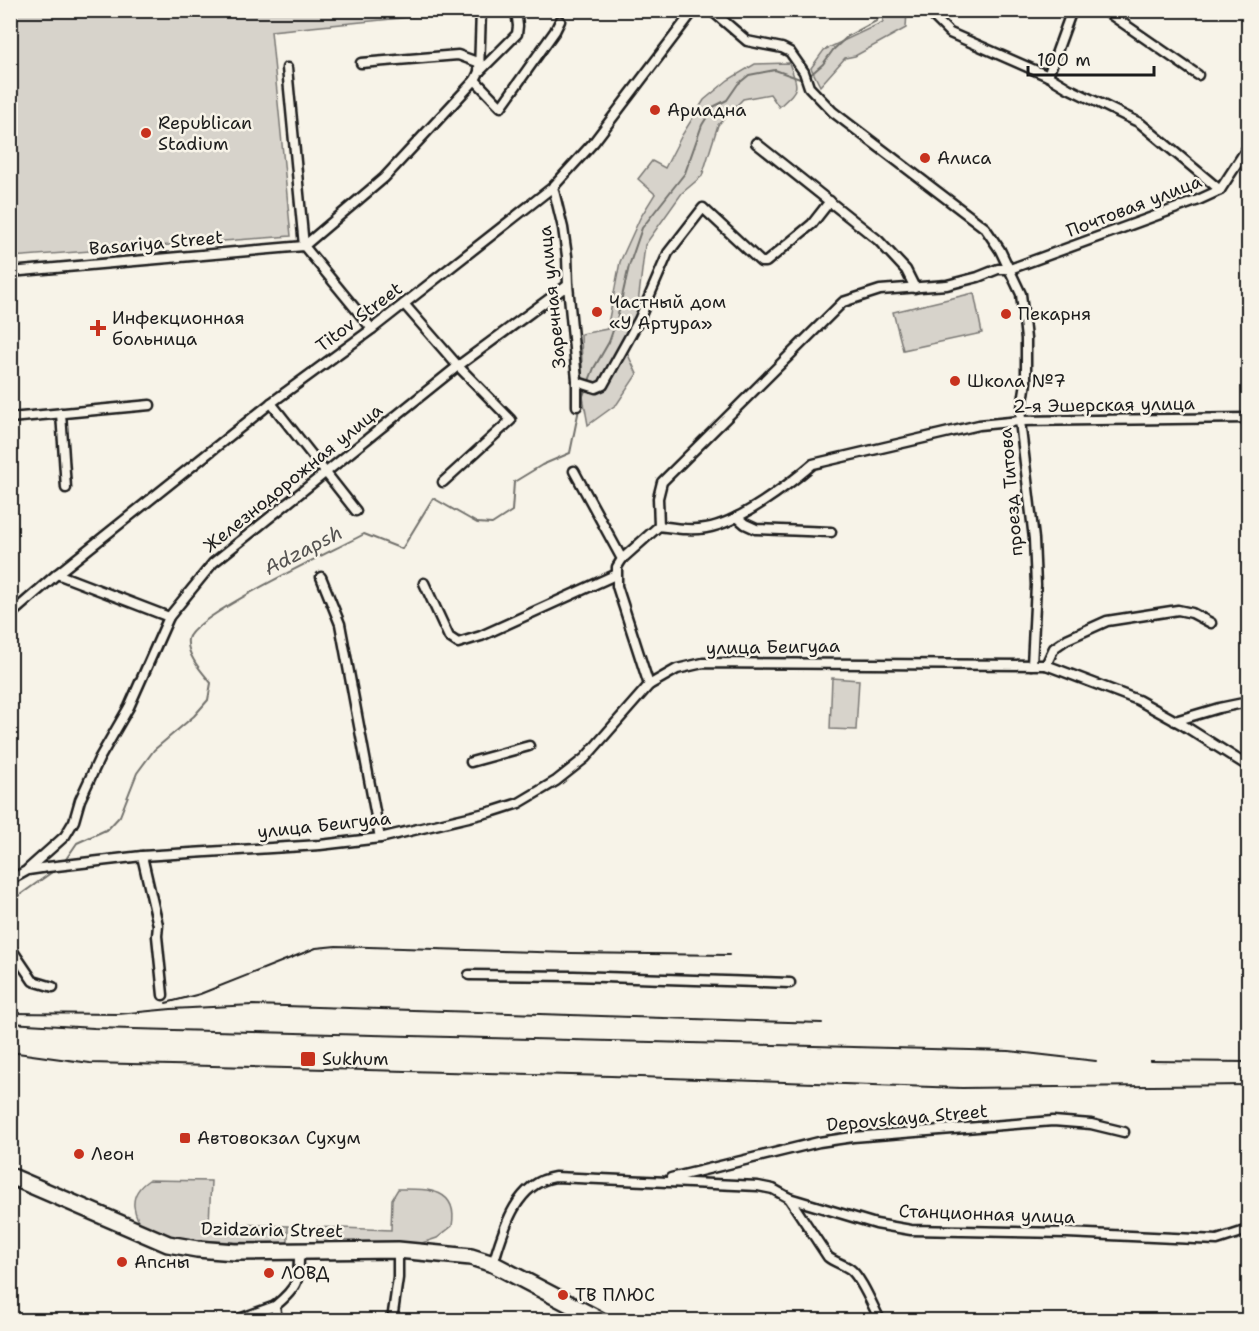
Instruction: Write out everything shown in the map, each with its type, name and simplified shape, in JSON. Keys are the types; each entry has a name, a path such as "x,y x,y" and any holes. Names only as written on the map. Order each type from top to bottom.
{"highway":[{"name":"Dzidzaria Street","path":"10,1176 168,1244 236,1252 398,1250 471,1257 493,1264 600,1320"}],"street":[{"path":"478,72 482,41 481,10"},
{"path":"304,246 384,178 478,72 517,33 516,10"},
{"name":"Titov Street","path":"10,615 57,574 271,403 372,329 553,187 594,142 694,10"},
{"name":"проезд Титова","path":"711,10 747,41 782,48 790,52 804,72 809,87 834,112 985,228 992,236 1010,269 1021,294 1026,339 1026,382 1020,421 1034,539 1036,585 1032,665"},
{"path":"1048,75 1072,10"},
{"path":"1104,10 1198,75"},
{"path":"930,13 950,33 1048,75 1068,88 1140,123 1220,190"},
{"path":"360,63 458,55 478,72 501,107 560,21"},
{"path":"287,68 304,246 372,329"},
{"path":"756,143 878,240 906,270 915,288"},
{"name":"Почтовая улица","path":"659,526 658,498 662,482 843,302 880,291 947,285 998,269 1010,269 1196,201 1220,190 1248,147"},
{"name":"Заречная улица","path":"553,187 567,256 579,383 577,406"},
{"path":"579,383 593,387 603,385 639,320 668,253 703,208 761,262 766,262 812,224 830,201"},
{"name":"Basariya Street","path":"10,272 304,246"},
{"name":"Железнодорожная улица","path":"28,870 65,836 74,821 80,800 99,759 129,707 169,618 213,563 458,366 568,285"},
{"path":"404,304 458,366 512,420 443,482"},
{"path":"271,403 356,511"},
{"path":"10,418 150,405"},
{"path":"61,413 66,488"},
{"name":"2-я Эшерская улица","path":"659,526 684,530 722,525 792,481 813,464 979,425 1020,421 1248,418"},
{"path":"574,471 622,559"},
{"path":"737,517 756,529 831,532"},
{"path":"648,685 615,575 616,567 622,559 659,526"},
{"path":"57,574 169,618"},
{"path":"424,584 449,637 458,643 481,636 615,575"},
{"path":"321,577 340,624 380,838"},
{"path":"1046,665 1054,648 1067,639 1107,621 1178,610 1192,613 1211,623"},
{"name":"улица Беигуаа","path":"28,870 142,856 320,845 380,838 494,811 519,803 538,792 585,758 648,685 677,669 703,663 1046,665 1138,700 1248,766"},
{"path":"1175,721 1248,702"},
{"path":"471,762 530,746"},
{"path":"142,856 158,925 163,995"},
{"path":"10,880 28,870"},
{"path":"10,946 33,981 53,987"},
{"path":"469,975 790,983"},
{"name":"Depovskaya Street","path":"660,1181 819,1142 853,1137 1053,1121 1091,1124 1124,1132"},
{"name":"Станционная улица","path":"493,1264 507,1219 521,1198 546,1178 555,1177 758,1186 773,1189 789,1198 876,1224 911,1230 1067,1233 1217,1240 1248,1230"},
{"path":"789,1198 828,1257 837,1264 849,1268 857,1277 880,1320"},
{"path":"392,1320 398,1278 398,1250"},
{"path":"236,1320 275,1306 289,1294 296,1285 299,1274 299,1251"},
{"path":"275,1306 277,1320"}],"shaded area":[{"name":"Republican Stadium","path":"11,10 473,11 271,31 291,236 11,257"},
{"path":"882,11 907,11 906,28 855,56 845,58 820,86 811,68 824,50 883,22"},
{"path":"789,63 796,84 791,95 779,107 770,94 743,99 718,125 702,176 682,193 645,245 637,312 623,344 637,374 617,404 588,425 583,397 581,334 607,329 620,262 640,218 655,194 638,179 652,161 665,168 704,100 728,80 755,64"},
{"path":"974,293 982,333 903,350 893,312"},
{"path":"832,678 859,680 856,730 830,729"},
{"path":"149,1180 211,1181 209,1223 288,1226 288,1244 191,1239 155,1232 141,1224 134,1206 138,1191"},
{"path":"398,1189 429,1190 445,1197 453,1213 452,1226 437,1238 422,1243 317,1242 317,1227 391,1230 392,1199"}],"waterway":[{"name":"Adzapsh","path":"809,76 848,36 876,21 885,10"},
{"name":"Adzapsh","path":"581,401 594,368 609,342 617,319 629,266 642,228 685,173 702,125 713,107 727,100 738,84 749,75 775,70 800,79 804,78"},
{"name":"Adzapsh","path":"64,862 77,843 108,829 120,816 137,773 154,750 194,716 208,700 211,683 195,663 189,651 188,639 196,628 238,600 364,534 402,549 433,498 477,523 492,524 512,511 514,482 542,465 570,453 579,409"},
{"name":"Adzapsh","path":"10,902 55,870"}],"railway":[{"path":"166,1003 200,994 316,948 336,946 729,955"},
{"path":"10,1013 118,1014 253,1005 822,1023"},
{"path":"10,1023 94,1028 1009,1051 1096,1061"},
{"path":"10,1052 90,1063 611,1076 962,1088 1248,1085"},
{"path":"1150,1061 1248,1062"}],"place":[{"name":"Ариадна","path":"655,110"},
{"name":"Republican Stadium","path":"146,133"},
{"name":"Алиса","path":"925,158"},
{"name":"Частный дом «У Артура»","path":"597,312"},
{"name":"Пекарня","path":"1006,314"},
{"name":"Инфекционная больница","path":"98,328"},
{"name":"Школа №7","path":"955,381"},
{"name":"Sukhum","path":"308,1059"},
{"name":"Автовокзал Сухум","path":"185,1138"},
{"name":"Леон","path":"79,1154"},
{"name":"Апсны","path":"122,1262"},
{"name":"ЛОВД","path":"269,1273"},
{"name":"ТВ ПЛЮС","path":"563,1295"}]}
